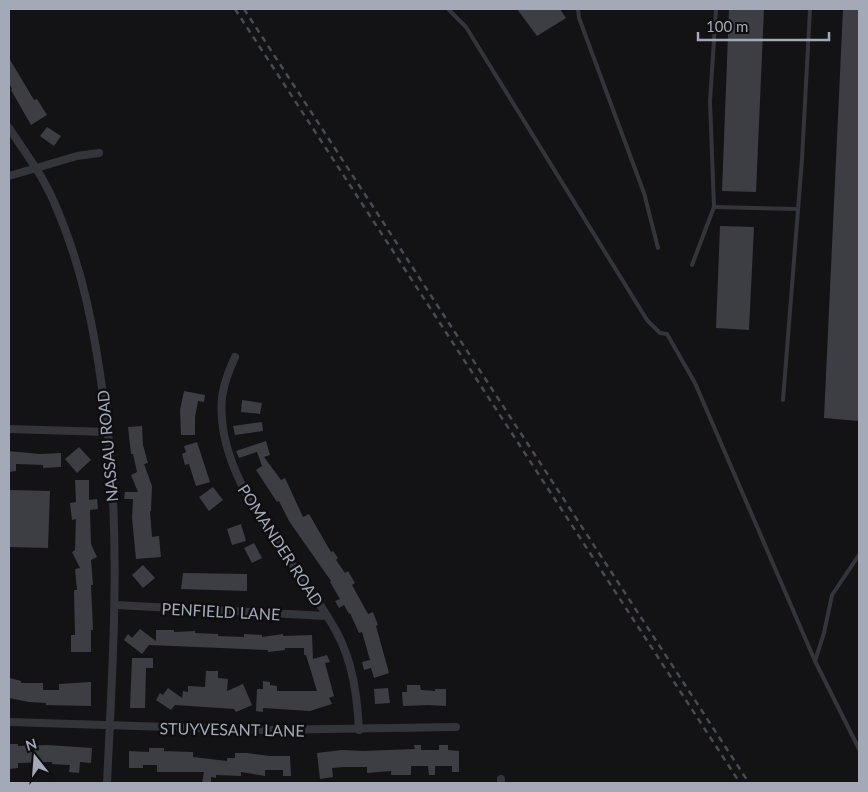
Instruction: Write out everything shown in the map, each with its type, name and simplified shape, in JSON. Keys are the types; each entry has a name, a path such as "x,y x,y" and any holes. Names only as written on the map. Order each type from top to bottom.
{"street":[{"name":"NASSAU ROAD","path":"9,128 44,180 54,202 77,266 92,320 111,465 115,606 107,783"},
{"path":"9,176 77,156 99,153"},
{"name":"POMANDER ROAD","path":"235,357 222,395 223,432 228,453 234,470 252,504 336,631 352,671 357,692 359,730"},
{"path":"9,428 107,432"},
{"name":"PENFIELD LANE","path":"115,606 326,616"},
{"name":"STUYVESANT LANE","path":"9,722 264,730 456,727"}],"lane":[{"path":"448,9 466,26 647,320 660,333 667,334 691,375 815,661 859,749"},
{"path":"578,9 579,18 644,193 658,248"},
{"path":"692,265 714,207 710,101 716,9"},
{"path":"783,400 798,209 810,9"},
{"path":"714,207 798,209"},
{"path":"815,661 824,633 832,595 859,555"}],"building":[{"path":"517,9 560,9 566,18 537,36"},
{"path":"729,9 764,9 756,192 722,191"},
{"path":"843,9 859,9 859,421 824,418"},
{"path":"9,58 34,100 37,99 47,115 31,125 11,90 9,83"},
{"path":"47,127 61,136 54,146 40,136"},
{"path":"720,226 754,227 749,330 716,328"},
{"path":"184,391 205,395 204,402 198,401 195,417 195,435 181,435 180,410"},
{"path":"242,400 262,403 260,414 241,412"},
{"path":"262,422 263,431 235,435 233,426"},
{"path":"142,426 143,445 148,463 144,464 152,486 150,511 152,537 159,536 161,557 136,559 132,518 133,499 124,499 125,492 138,492 131,475 137,472 133,454 131,454 128,427"},
{"path":"266,441 270,455 264,457 281,480 285,478 303,517 309,514 331,552 333,551 338,558 336,560 345,573 348,571 355,583 352,585 368,614 373,612 378,625 376,626 389,673 374,678 371,668 364,670 362,662 370,660 362,632 359,633 350,613 344,605 339,608 335,601 340,599 331,581 289,521 279,501 277,502 256,470 262,466 257,452 239,458 236,451"},
{"path":"197,442 210,482 196,486 189,464 185,465 182,454 186,452 184,446"},
{"path":"79,447 91,460 77,473 65,459"},
{"path":"9,451 39,454 61,453 61,467 43,468 43,465 16,464 16,471 9,472"},
{"path":"75,480 89,480 89,500 97,499 98,509 90,510 91,544 97,557 91,560 93,630 91,630 91,652 71,652 71,635 75,635 74,590 77,590 75,569 80,568 72,552 75,550 76,519 72,520 70,503 76,502"},
{"path":"213,487 223,500 209,511 199,497"},
{"path":"9,490 50,491 48,548 9,547"},
{"path":"241,524 246,541 232,545 227,529"},
{"path":"254,543 262,558 252,563 244,548"},
{"path":"143,565 155,578 143,588 132,575"},
{"path":"183,573 247,574 247,591 181,589"},
{"path":"140,629 156,641 156,630 174,630 174,632 195,631 195,633 218,634 218,636 244,637 244,634 262,635 262,637 283,634 283,636 312,635 313,659 327,655 330,662 325,663 334,696 329,698 332,704 310,711 263,708 263,712 256,711 257,689 263,689 263,681 277,686 277,691 317,691 306,655 304,655 304,648 285,648 285,650 268,652 268,650 149,645 142,654 124,640 128,634 132,638"},
{"path":"132,658 153,658 153,668 146,668 145,708 130,708"},
{"path":"206,671 218,671 218,678 228,679 227,691 243,684 252,705 236,712 234,709 175,705 171,710 156,700 160,693 163,695 168,688 182,698 183,691 188,692 188,686 205,687"},
{"path":"10,678 21,681 21,683 43,683 43,690 59,690 59,684 91,682 91,706 46,705 46,703 9,698"},
{"path":"407,685 420,685 421,690 435,691 435,689 446,689 446,706 403,706 402,692 407,692"},
{"path":"388,688 390,703 375,704 374,689"},
{"path":"9,744 18,744 18,746 47,745 92,748 91,763 80,762 79,773 69,772 70,765 52,764 52,762 18,763 18,768 9,769"},
{"path":"414,745 421,745 421,750 439,750 439,745 448,745 448,750 459,751 459,772 452,772 452,766 435,766 435,775 429,775 428,766 411,766 411,775 391,775 391,771 367,773 367,767 344,767 332,768 333,777 320,779 317,753 342,750 415,749"},
{"path":"149,748 164,748 164,751 193,752 193,757 227,761 227,758 235,758 235,753 290,756 291,776 283,776 283,770 265,770 265,776 241,772 241,776 216,775 216,778 211,777 211,783 202,783 204,772 157,772 157,765 129,768 129,751 149,752"}],"railway":[{"path":"235,9 740,783"},
{"path":"244,9 749,783"}]}
